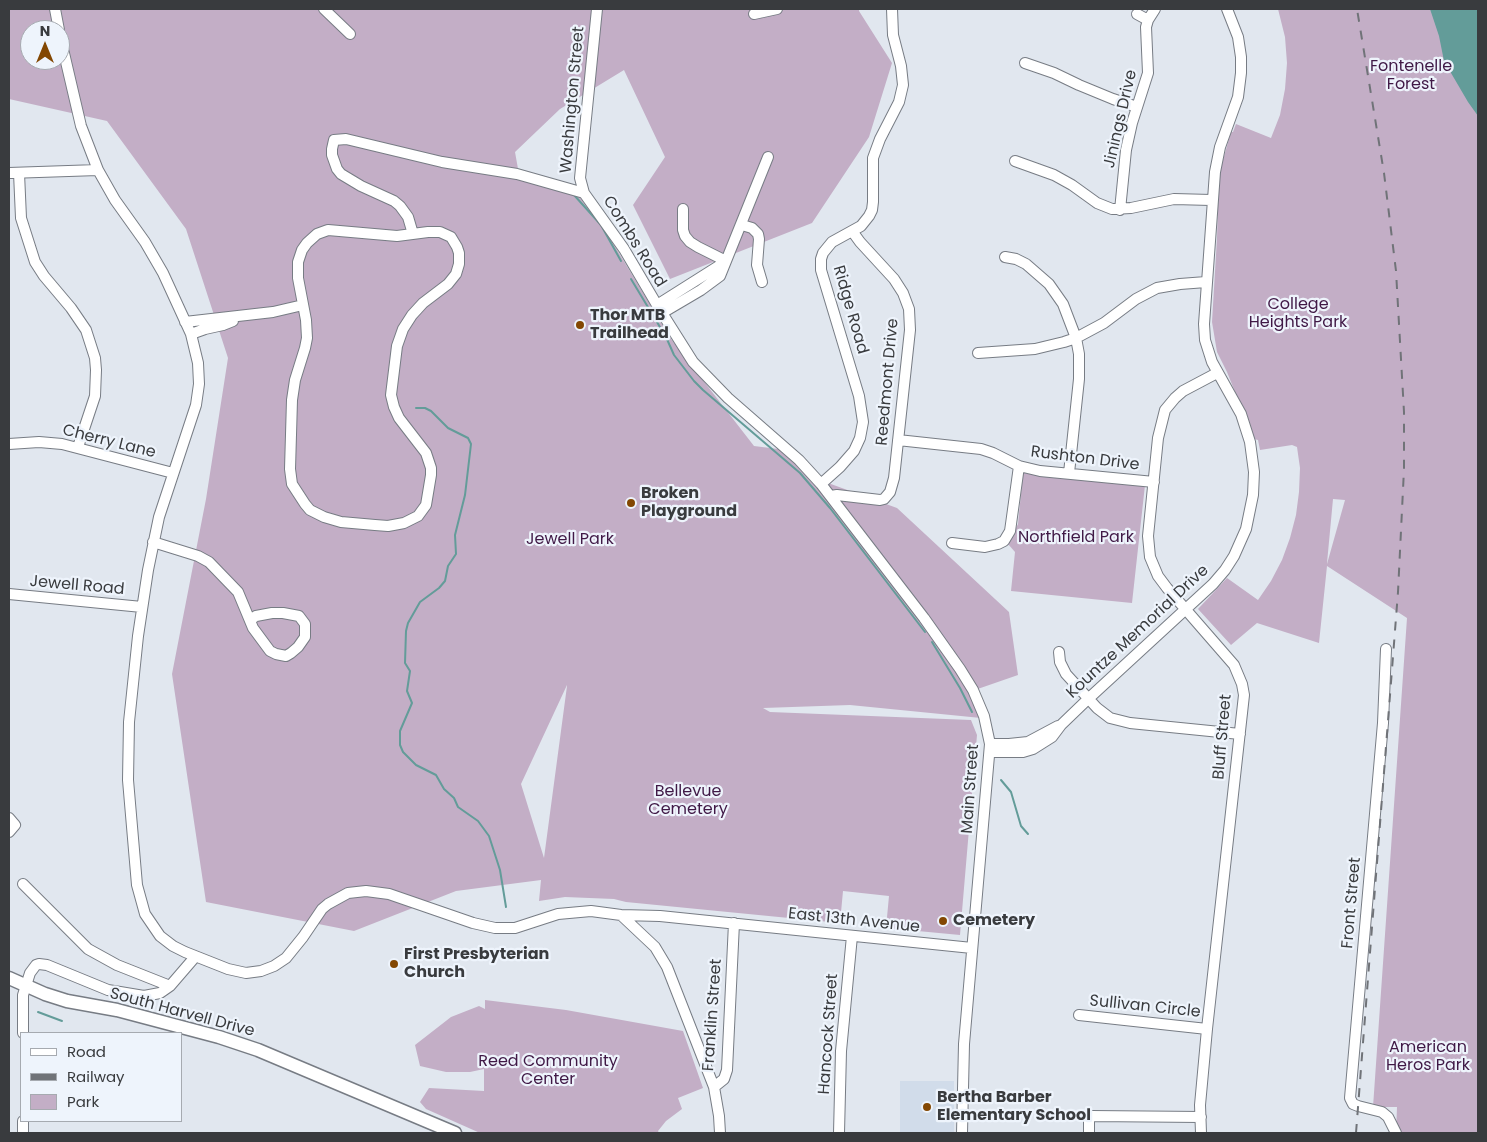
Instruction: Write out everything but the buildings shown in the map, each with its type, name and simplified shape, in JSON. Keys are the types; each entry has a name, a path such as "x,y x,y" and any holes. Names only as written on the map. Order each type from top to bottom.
{"main road":[{"name":"South Harvell Drive","path":"9,978 66,1001 126,1013 219,1037 258,1050 455,1133"}],"street":[{"path":"324,9 350,34"},
{"name":"Washington Street","path":"584,193 580,178 596,9"},
{"path":"754,14 777,9"},
{"name":"Ridge Road","path":"821,484 854,451 864,422 859,396 821,264 823,253 827,246 861,226 869,216 873,202 873,158 902,93 902,75 893,35 892,9"},
{"name":"Jinings Drive","path":"1120,210 1125,156 1137,107 1148,73 1145,34 1148,20 1155,9"},
{"name":"Kountze Memorial Drive","path":"990,748 1023,752 1052,738 1061,725 1088,699 1213,584 1234,556 1246,529 1252,496 1253,463 1248,434 1236,405 1217,373 1209,354 1204,332 1212,200 1218,155 1238,97 1241,73 1238,37 1227,9"},
{"path":"1136,14 1148,20"},
{"path":"1025,63 1054,73 1113,100 1137,107"},
{"name":"East 13th Avenue","path":"68,70 79,118 98,170 115,200 154,256 186,322 198,363 198,394 192,419 173,473 153,542 142,607 130,714 129,798 137,885 142,908 156,931 173,946 195,957 239,972 251,973 268,969 286,958 328,904 343,895 366,891 389,894 473,923 495,928 515,928 558,914 578,911 660,916 972,948"},
{"name":"Combs Road","path":"413,234 408,217 400,206 394,201 361,186 341,174 332,156 334,140 346,139 442,162 516,174 584,193 609,226 686,352 704,374 728,398 799,460 830,496"},
{"path":"659,309 713,282 720,276 768,157"},
{"path":"1015,161 1058,178 1104,207 1120,210 1174,199 1212,200"},
{"path":"78,447 95,396 95,358 82,325 35,262 24,232 14,173 98,170"},
{"path":"682,209 682,223 690,242 726,261"},
{"path":"742,225 752,228 758,234 757,265 762,282"},
{"path":"328,230 335,230 390,236 434,231 451,237 457,247 459,264 452,279 423,303 412,315 403,329 397,346 391,395 394,407 399,418 426,453 431,468 426,505 418,516 411,520 388,526 341,522 310,510 295,490 290,469 292,400 295,380 305,348 306,320 303,305 298,278 298,262 302,250 317,234 328,230"},
{"name":"Reedmont Drive","path":"830,496 837,494 875,500 884,499 888,496 893,484 910,330 907,301 899,286 852,231"},
{"path":"1005,257 1016,259 1026,264 1049,284 1063,304 1076,338 1079,373 1069,473"},
{"path":"978,353 1035,349 1076,338 1104,323 1136,299 1157,288 1206,282"},
{"path":"186,322 273,312 303,305"},
{"path":"190,334 205,328 223,325 242,316"},
{"name":"Bluff Street","path":"1201,1133 1200,1117 1207,1029 1244,694 1239,674 1226,655 1158,576 1150,557 1148,536 1160,427 1165,410 1183,391 1217,373"},
{"name":"Rushton Drive","path":"898,440 981,449 1019,466 1040,470 1154,482"},
{"name":"Cherry Lane","path":"9,444 40,442 78,447 173,473"},
{"path":"952,543 985,547 1004,541 1010,531 1019,466"},
{"name":"Main Street","path":"830,496 928,623 957,664 980,705 987,726 990,748 964,1044 962,1133"},
{"path":"153,542 198,556 209,562 238,592 250,620 258,636 270,651 281,656 291,653 305,636 305,624 299,616 272,613 256,616 250,620"},
{"name":"Jewell Road","path":"9,594 142,607"},
{"name":"Front Street","path":"1386,649 1383,723 1350,1098 1353,1104 1382,1112 1388,1117 1396,1133"},
{"path":"1058,652 1060,662 1066,674 1104,714 1120,721 1240,734"},
{"path":"9,818 15,825 9,832"},
{"path":"23,884 88,949 116,965 170,986"},
{"path":"621,915 648,939 661,956 714,1087"},
{"name":"Franklin Street","path":"720,1133 714,1087 724,1079 727,1070 734,923"},
{"name":"Hancock Street","path":"839,1133 841,1051 852,936"},
{"path":"23,1032 23,995 30,973 39,964 55,968 108,990 136,996 160,993 170,986 195,957"},
{"name":"Sullivan Circle","path":"1079,1015 1207,1029"},
{"path":"1089,1133 1088,1119 1091,1116 1200,1117"}],"shaded area":[{"path":"1430,9 1478,9 1478,116 1444,61 1439,36"},
{"name":"Bertha Barber Elementary School","path":"900,1081 954,1081 954,1133 900,1133"}],"green space":[{"path":"9,9 859,9 892,63 869,137 812,223 670,279 633,205 665,157 624,70 560,109 515,152 520,180 578,195 608,235 671,339 754,446 786,450 806,475 897,508 1009,612 1018,675 969,692 981,718 850,705 763,708 770,712 971,720 977,735 960,935 886,928 889,896 843,891 840,923 626,902 614,899 565,897 539,901 541,880 456,891 354,931 206,902 172,674 206,499 228,358 186,229 107,121 9,99","holes":["567,686 544,858 521,784"]},
{"path":"1278,9 1478,9 1478,1133 1396,1133 1397,1107 1373,1107 1407,618 1327,566 1319,643 1257,623 1231,645 1198,609 1227,578 1258,600 1282,560 1296,515 1300,468 1297,447 1292,445 1260,450 1258,440 1254,439 1217,352 1212,322 1219,174 1231,132 1233,132 1236,124 1271,138 1280,115 1285,89 1287,63 1285,37","holes":["1333,499 1345,500 1327,564"]},
{"name":"Northfield Park","path":"1023,473 1145,485 1132,603 1011,591 1015,552 1008,544 1018,524"},
{"name":"Reed Community Center","path":"485,1000 566,1010 683,1031 703,1088 678,1098 682,1109 666,1121 658,1131 659,1133 480,1133 426,1109 420,1102 429,1088 484,1091 484,1069 470,1072 446,1072 420,1066 415,1045 451,1017 479,1006 485,1009"}],"waterway":[{"path":"574,195 601,225 621,261"},
{"path":"631,279 666,337 674,355 694,381 800,473 830,508 925,632"},
{"path":"416,408 425,408 431,411 448,428 468,438 471,444 465,495 455,535 456,554 448,566 445,581 439,588 420,602 408,623 406,631 405,663 410,671 407,691 412,703 400,731 400,745 403,752 416,765 436,775 444,789 454,798 458,807 478,821 489,836 500,870 506,907"},
{"path":"932,642 972,712"},
{"path":"1001,780 1011,792 1021,826 1028,834"},
{"path":"38,1012 62,1021"}],"railway":[{"path":"1356,1133 1398,592 1404,469 1404,412 1396,271 1384,173 1357,9"}],"place":[{"name":"Thor MTB Trailhead","path":"580,325"},
{"name":"Broken Playground","path":"631,503"},
{"name":"Cemetery","path":"943,921"},
{"name":"First Presbyterian Church","path":"394,964"},
{"name":"Bertha Barber Elementary School","path":"927,1107"}],"park label":[{"name":"Fontenelle Forest","path":"1411,76"},
{"name":"College Heights Park","path":"1298,314"},
{"name":"Jewell Park","path":"570,540"},
{"name":"Bellevue Cemetery","path":"688,801"},
{"name":"American Heros Park","path":"1428,1057"}]}
